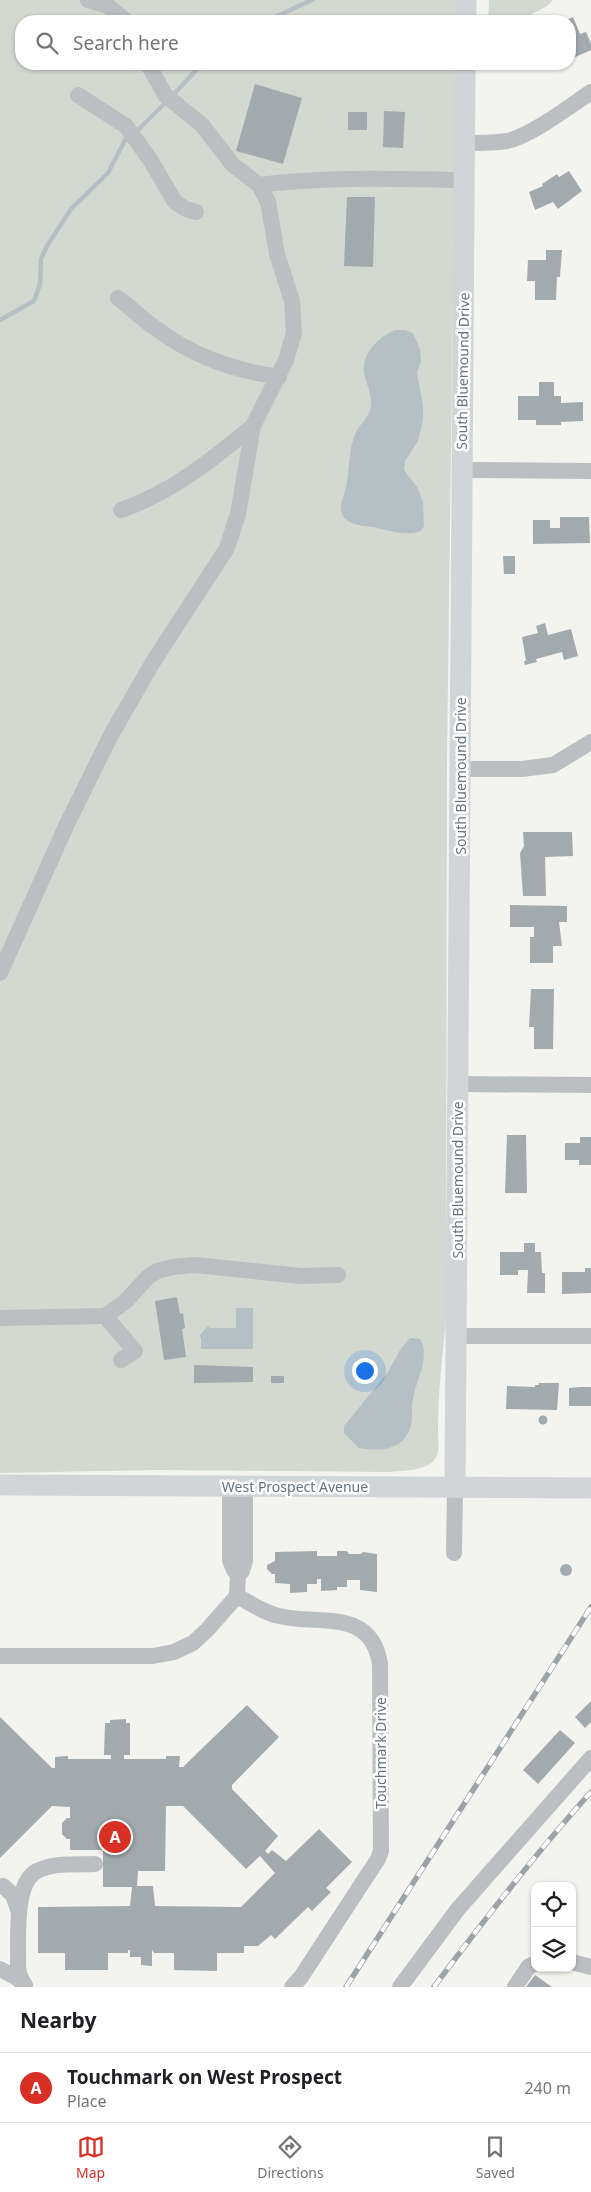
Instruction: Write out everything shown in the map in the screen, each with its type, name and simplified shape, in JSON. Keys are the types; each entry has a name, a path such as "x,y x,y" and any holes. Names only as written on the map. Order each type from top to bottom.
{"main road":[{"path":"466,0 466,15"},
{"name":"South Bluemound Drive","path":"455,1487 458,1336 465,70"},
{"name":"West Prospect Avenue","path":"0,1485 90,1484 238,1488 591,1488"}],"street":[{"path":"88,0 108,6 119,15"},
{"path":"0,973 67,824 111,736 153,662 227,548 238,514 253,426 263,402 279,377 292,343 295,324 292,301 272,232 268,202 260,185 233,165 202,125 169,99 152,70"},
{"path":"465,143 497,142 515,139 591,92"},
{"path":"78,95 121,122 151,160 175,202 186,209 196,212"},
{"path":"260,185 280,182 371,179 465,180"},
{"path":"118,298 155,328 202,356 229,367 279,377"},
{"path":"121,510 139,504 178,482 253,426"},
{"path":"462,470 591,471"},
{"path":"461,770 522,769 553,765 591,742"},
{"path":"459,1084 591,1085"},
{"path":"0,1318 105,1316 125,1302 148,1277 158,1271 195,1265 301,1276 338,1275"},
{"path":"105,1316 135,1351 121,1360"},
{"path":"458,1336 591,1336"},
{"path":"454,1553 455,1487"},
{"path":"0,1656 153,1656 174,1652 193,1643 237,1596 238,1574 242,1571 245,1561 238,1488"},
{"name":"Touchmark Drive","path":"237,1596 276,1616 293,1619 340,1621 354,1625 366,1633 374,1643 380,1664 381,1851 378,1859 302,1977 292,1987"},
{"path":"400,1987 458,1909 591,1758"},
{"path":"1,1886 30,1876 37,1871 59,1865 95,1864"},
{"path":"26,1986 19,1974 19,1912 22,1897 30,1876"},
{"path":"1,1886 14,1895 19,1912"},
{"path":"0,1961 6,1958 18,1943"},
{"path":"576,1963 591,1967"},
{"path":"515,1987 531,1965"},
{"path":"0,1969 17,1978 26,1986"}],"shaded area":[{"path":"0,0 456,0 456,15 15,15 15,70 456,70 447,758 446,1321 439,1390 438,1453 435,1459 426,1466 388,1472 157,1470 0,1473"},
{"path":"489,0 553,0 547,6 530,15 488,15"},
{"path":"396,330 405,330 413,333 420,349 421,361 417,373 423,405 423,420 418,441 405,461 404,470 417,487 423,501 424,526 421,531 415,533 397,532 355,524 344,518 341,508 347,485 353,438 368,416 371,405 364,372 366,358 378,341"},
{"path":"236,1308 253,1308 253,1349 201,1349 201,1338 199,1336 208,1326 210,1328 236,1328"},
{"path":"410,1338 420,1339 424,1353 422,1368 413,1399 410,1430 403,1440 393,1447 376,1450 359,1448 344,1433 344,1426 388,1372 400,1350"}],"building":[{"path":"576,24 580,34 586,32 591,44 591,50 576,57"},
{"path":"255,84 302,98 283,164 236,151"},
{"path":"384,111 405,112 403,148 383,147"},
{"path":"348,112 367,112 367,130 348,130"},
{"path":"569,171 582,191 558,209 553,202 535,210 529,192 543,186 542,184 557,174 559,177"},
{"path":"347,197 375,197 373,267 344,266"},
{"path":"546,250 562,250 560,277 557,277 556,300 535,300 535,281 527,281 528,260 546,260"},
{"path":"539,382 554,382 554,396 561,396 561,403 583,402 583,421 561,422 561,425 536,425 536,420 518,420 518,396 539,396"},
{"path":"560,517 589,517 590,543 533,544 533,520 550,520 550,528 560,528"},
{"path":"503,556 515,556 515,574 504,574"},
{"path":"545,623 548,635 571,629 578,656 564,660 562,652 536,659 537,662 525,665 522,637 538,633 536,626"},
{"path":"523,832 572,832 573,856 545,857 546,896 523,896 520,853 524,846"},
{"path":"510,905 567,906 567,922 559,922 562,946 553,946 553,963 530,963 530,937 534,937 534,927 510,927"},
{"path":"531,989 554,989 553,1049 534,1049 534,1027 529,1027"},
{"path":"507,1135 526,1135 527,1193 505,1193"},
{"path":"580,1137 591,1137 591,1165 579,1165 579,1160 565,1160 565,1143 580,1143"},
{"path":"524,1243 535,1243 535,1252 541,1252 542,1273 545,1273 545,1293 527,1293 528,1270 518,1270 518,1275 500,1275 500,1252 524,1252"},
{"path":"585,1268 591,1268 591,1293 562,1294 562,1272 585,1272"},
{"path":"177,1297 180,1314 183,1313 185,1328 182,1329 186,1357 164,1360 155,1301"},
{"path":"194,1365 253,1367 253,1382 194,1383"},
{"path":"271,1376 284,1376 284,1383 271,1383"},
{"path":"539,1383 559,1383 557,1410 506,1409 507,1386 535,1387"},
{"path":"591,1387 591,1406 569,1406 569,1388"},
{"path":"543,1415 548,1420 543,1425 538,1420"},
{"path":"317,1551 317,1556 337,1556 337,1551 347,1551 349,1554 361,1554 363,1552 377,1554 377,1592 360,1590 360,1580 347,1580 347,1587 337,1587 337,1590 321,1591 321,1579 317,1579 317,1584 307,1584 307,1592 290,1593 290,1584 275,1583 275,1574 272,1574 267,1569 267,1565 275,1561 275,1552"},
{"path":"566,1564 572,1570 566,1576 560,1570"},
{"path":"591,1701 591,1722 585,1728 575,1717"},
{"path":"247,1705 279,1737 232,1785 232,1789 278,1836 265,1851 268,1854 272,1850 286,1861 319,1829 352,1862 326,1888 331,1892 312,1911 308,1907 275,1939 271,1935 258,1946 244,1946 244,1953 217,1953 217,1971 174,1970 174,1953 154,1953 152,1950 152,1966 141,1965 141,1957 130,1957 130,1950 128,1950 128,1953 108,1953 108,1970 65,1970 65,1953 38,1953 38,1907 130,1906 132,1887 103,1887 103,1850 70,1850 70,1839 67,1839 62,1834 62,1823 67,1818 70,1818 70,1807 52,1806 0,1858 0,1717 52,1768 55,1768 55,1757 68,1756 68,1759 111,1759 111,1755 104,1755 105,1723 110,1723 110,1720 126,1719 126,1723 130,1723 130,1755 124,1755 124,1759 166,1759 166,1756 180,1756 179,1767 183,1767","holes":["166,1806 183,1806 246,1869 260,1856 275,1873 241,1907 155,1906 153,1886 137,1886 138,1871 165,1871"]},
{"path":"560,1730 575,1743 538,1784 523,1770"},
{"path":"535,1975 552,1987 526,1987"}],"waterway":[{"path":"279,15 312,0"},
{"path":"172,96 196,70"},
{"path":"135,133 167,101"},
{"path":"0,320 34,301 40,284 41,259 47,246 71,209 108,173 125,140 129,137"}],"railway":[{"path":"346,1987 591,1607"},
{"path":"434,1987 510,1888 591,1792"}],"place":[{"name":"Touchmark on West Prospect","path":"115,1837"}]}
